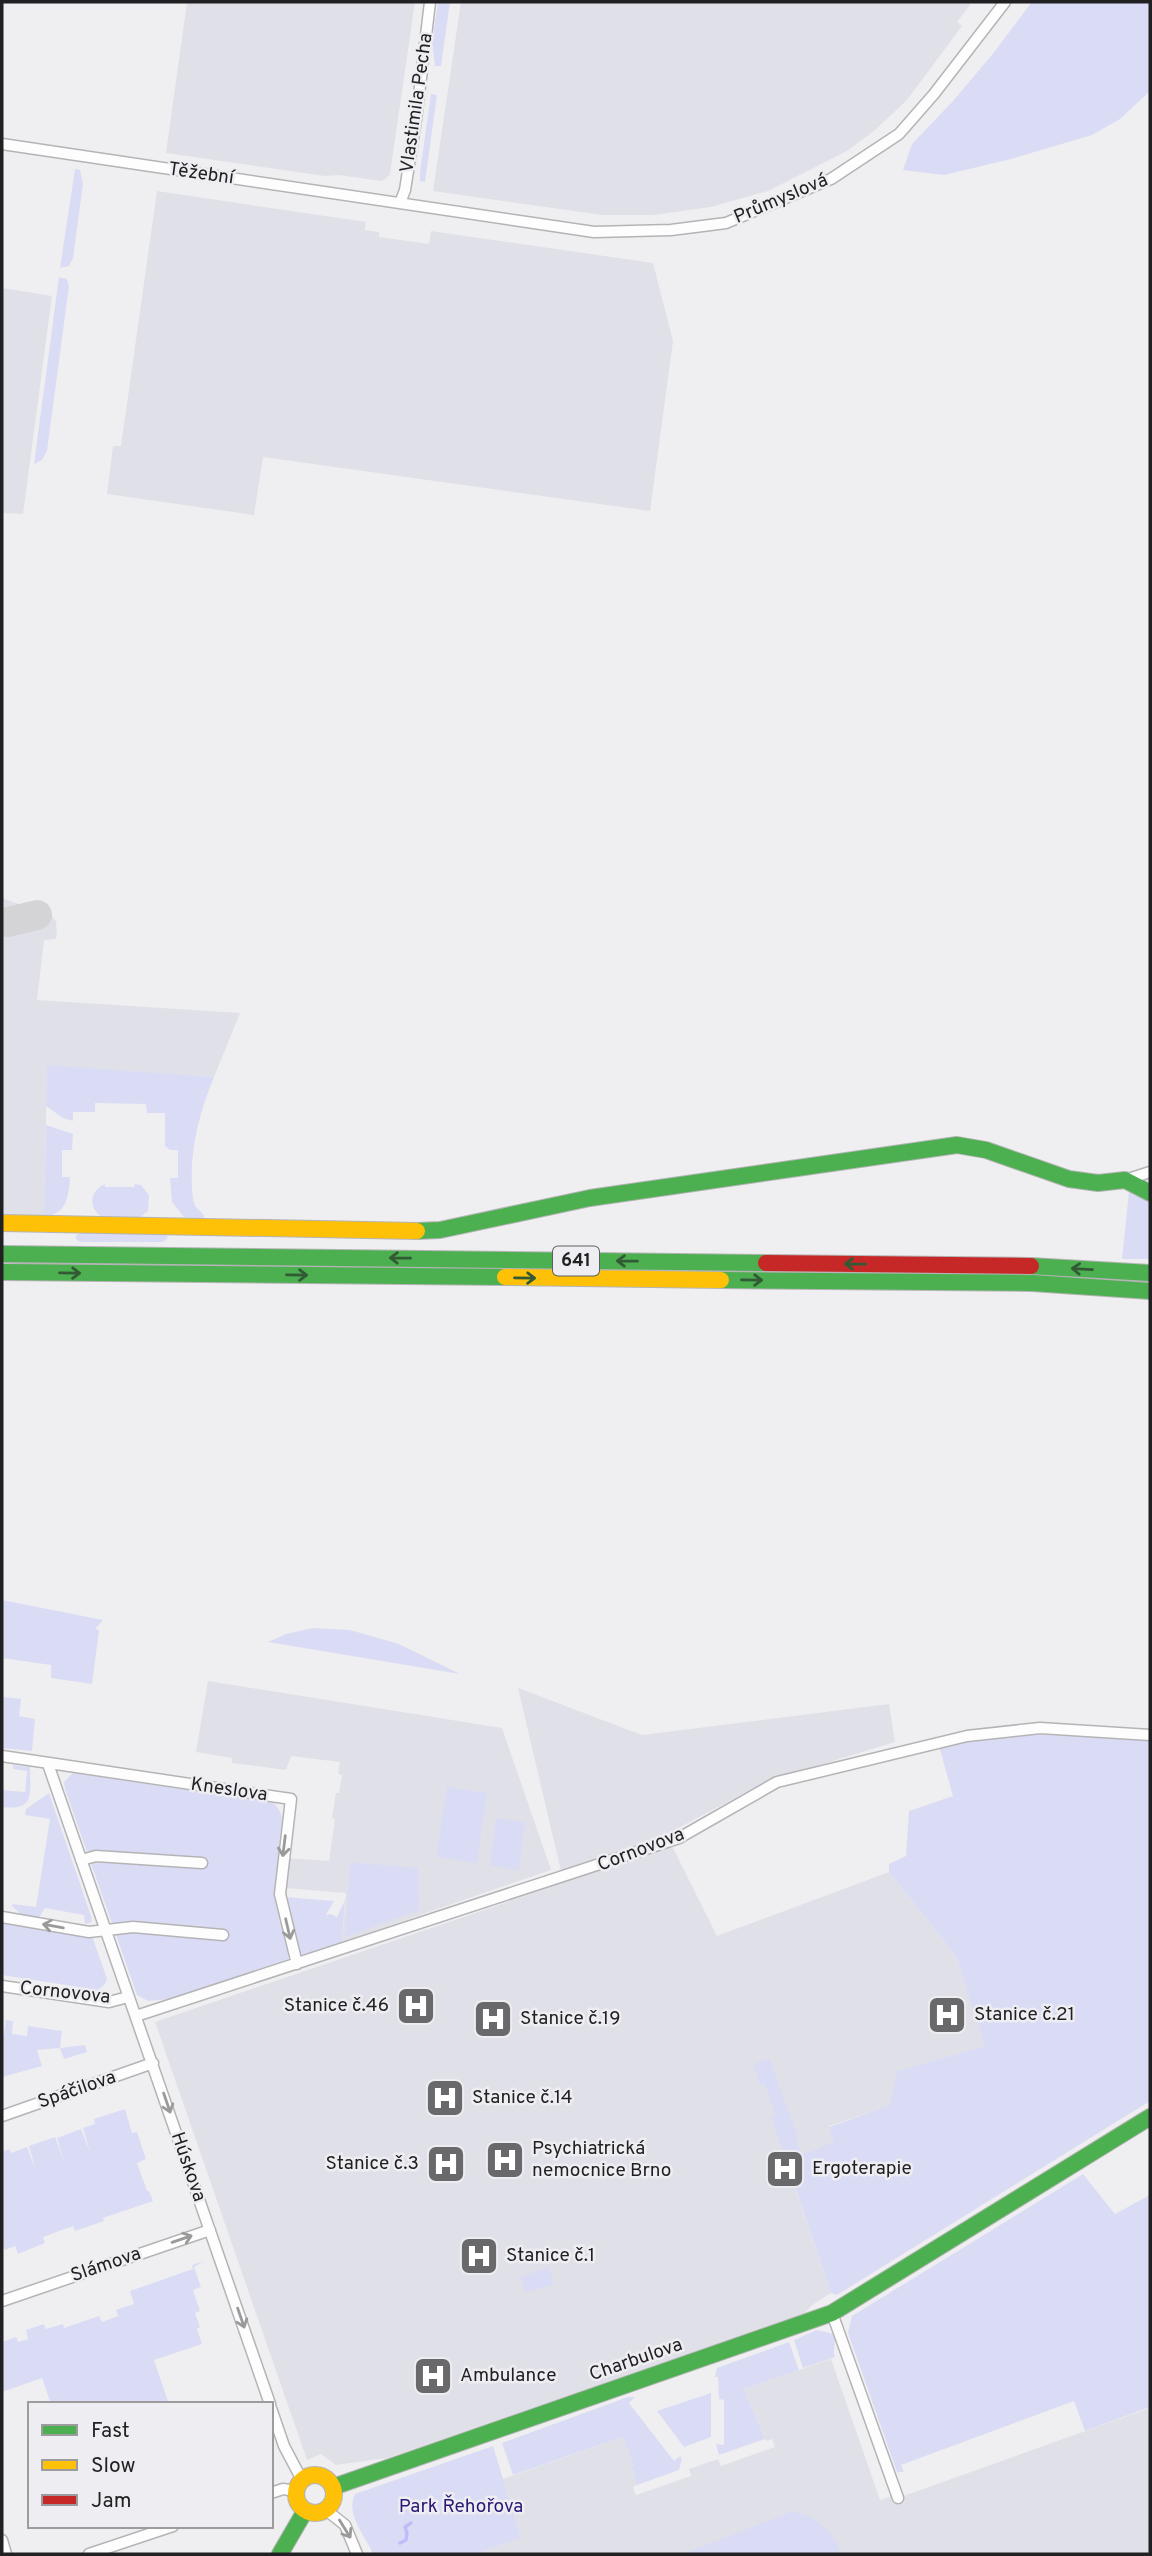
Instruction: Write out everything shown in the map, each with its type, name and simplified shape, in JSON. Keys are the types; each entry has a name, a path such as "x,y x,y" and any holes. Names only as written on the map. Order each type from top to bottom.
{"main road":[{"path":"2,1223 439,1230 590,1198 957,1145 986,1150 1069,1179 1098,1183 1125,1180 1150,1194"},
{"name":"641","path":"2,1254 1032,1266 1150,1273"},
{"name":"641","path":"2,1272 1032,1283 1150,1291"},
{"name":"Charbulova","path":"333,2487 832,2313 1150,2117"},
{"path":"310,2475 320,2475 330,2481 333,2487 334,2497 326,2510 315,2513 305,2511 298,2502 299,2485 310,2475"},
{"path":"280,2554 305,2511"}],"street":[{"name":"Vlastimila Pecha","path":"400,203 405,190 416,120 430,2"},
{"name":"Průmyslová","path":"400,203 594,232 671,230 726,223 831,179 899,134 934,94 1005,2"},
{"name":"Těžební","path":"2,144 400,203"},
{"path":"1125,1180 1150,1172"},
{"name":"Cornovova","path":"136,2016 679,1838 777,1782 967,1736 1040,1728 1150,1735"},
{"name":"Kneslova","path":"2,1756 291,1799 280,1894 297,1964"},
{"name":"Húskova","path":"48,1764 270,2402"},
{"path":"81,1860 96,1856 202,1863"},
{"path":"2,1917 89,1932 133,1927 223,1934"},
{"name":"Cornovova","path":"2,1986 109,2002 128,1997"},
{"name":"Spáčilova","path":"2,2116 153,2063"},
{"name":"Slámova","path":"2,2301 210,2230"},
{"path":"832,2313 898,2498"},
{"name":"Húskova","path":"273,2412 299,2485"},
{"path":"273,2492 299,2485"},
{"path":"326,2510 345,2525 357,2554"},
{"path":"89,2554 167,2528"},
{"path":"2,2540 6,2554"}],"shaded area":[{"path":"187,2 415,2 390,174 387,178 381,181 339,175 325,176 166,153"},
{"path":"461,2 972,2 957,22 962,26 907,100 874,131 847,151 768,191 711,207 653,215 602,215 433,191"},
{"path":"157,191 366,222 365,230 379,232 379,237 429,244 431,231 653,263 673,341 650,511 263,457 254,515 107,494 113,446 121,446"},
{"path":"2,288 52,296 23,514 2,513"},
{"path":"2,898 52,916 56,921 57,936 55,939 44,940 37,1000 240,1013 214,1077 47,1066 44,1216 2,1215"},
{"path":"208,1681 502,1728 551,1870 342,1942 346,1893 285,1888 287,1858 329,1861 335,1819 332,1818 342,1775 338,1774 340,1762 291,1756 286,1770 232,1763 232,1758 196,1752"},
{"path":"518,1688 642,1735 889,1704 895,1742 767,1781 667,1834 561,1871"},
{"name":"Psychiatrická nemocnice Brno","path":"672,1846 717,1936 889,1872 956,1956 986,2046 897,2071 891,2105 829,2126 833,2142 790,2173 831,2293 812,2305 804,2314 387,2458 336,2465 321,2454 307,2460 155,2022"},
{"path":"831,2359 880,2500 892,2496 893,2499 898,2498 1150,2408 1150,2554 476,2554 521,2538 503,2479 623,2437 633,2465 631,2467 637,2485 633,2487 636,2495 691,2476 689,2469 718,2459 721,2466 775,2447 772,2439 766,2441 744,2389"}],"green space":[{"path":"438,2 450,2 441,66 435,66 432,43"},
{"path":"1032,2 1150,2 1150,91 1120,119 1092,135 944,175 903,170 912,144 953,101"},
{"path":"431,94 437,95 425,182 420,181 420,172"},
{"path":"75,169 80,170 83,184 73,258 69,266 60,268"},
{"path":"59,277 67,279 69,286 47,451 42,460 34,464"},
{"path":"47,1065 214,1077 203,1106 193,1152 193,1199 195,1206 204,1215 203,1220 184,1217 172,1202 170,1178 178,1178 178,1150 170,1150 165,1146 165,1113 147,1113 146,1104 95,1103 95,1112 73,1112 73,1121 63,1118 46,1106"},
{"path":"46,1125 73,1134 72,1150 62,1150 62,1177 70,1177 65,1203 58,1212 44,1216"},
{"path":"105,1184 105,1187 141,1185 149,1195 148,1211 139,1218 102,1217 94,1209 92,1200 96,1191"},
{"path":"1129,1191 1150,1196 1150,1259 1122,1259"},
{"path":"85,1232 166,1234 168,1238 163,1242 80,1242 76,1239 76,1235"},
{"path":"2,1600 103,1620 95,1629 99,1630 92,1684 51,1678 51,1665 2,1658"},
{"path":"313,1628 350,1630 399,1644 460,1674 268,1642 286,1634"},
{"path":"2,1697 21,1699 19,1716 35,1719 32,1751 2,1748"},
{"path":"1015,1734 1150,1738 1150,2101 837,2295 831,2293 771,2116 775,2114 765,2084 760,2085 753,2064 769,2058 798,2137 796,2139 800,2151 805,2154 833,2142 829,2127 890,2105 897,2071 985,2046 956,1956 889,1872 889,1864 906,1856 909,1811 953,1796 939,1746 969,1739"},
{"path":"13,1765 30,1767 29,1798 21,1806 2,1807 2,1790 25,1792 27,1771 13,1769"},
{"path":"73,1773 274,1803 282,1819 274,1896 279,1896 289,1944 288,1959 171,1999 148,2001 137,1995 65,1789 64,1782"},
{"path":"447,1787 487,1793 477,1863 436,1857"},
{"path":"49,1793 92,1922 85,1924 84,1915 45,1908 38,1919 24,1917 12,1906 36,1907 50,1819 25,1815 26,1809"},
{"path":"496,1818 525,1822 519,1870 490,1866"},
{"path":"350,1862 418,1868 419,1910 345,1937"},
{"path":"285,1897 334,1901 326,1915 337,1917 345,1900 342,1942 306,1956 298,1952"},
{"path":"2,1923 92,1936 107,1979 105,1984 98,1990 2,1975"},
{"path":"6,2020 13,2021 12,2034 27,2036 28,2026 62,2031 60,2048 37,2050 42,2066 2,2077 2,2034"},
{"path":"85,2045 87,2052 64,2059 60,2048"},
{"path":"125,2109 132,2133 137,2132 146,2159 137,2163 153,2201 75,2231 73,2226 43,2237 45,2243 18,2254 15,2246 5,2250 2,2243 2,2152 9,2149 11,2153 27,2147 36,2171 29,2146 55,2137 64,2161 57,2138 81,2129 90,2152 83,2128 95,2124 94,2119"},
{"path":"1083,2174 1115,2214 1150,2195 1150,2407 1085,2431 1074,2401 901,2465 904,2472 897,2472 848,2333 852,2316"},
{"path":"204,2261 194,2267 201,2287 193,2290 200,2311 195,2313 202,2344 154,2360 168,2402 50,2402 42,2378 2,2392 2,2342 16,2337 18,2342 28,2339 26,2330 44,2324 46,2329 63,2324 64,2328 99,2316 102,2322 118,2316 116,2310 134,2304 130,2291 193,2269 192,2265"},
{"path":"549,2267 554,2284 526,2293 520,2277"},
{"path":"817,2330 834,2334 835,2357 803,2368 794,2340"},
{"path":"789,2342 799,2370 744,2389 765,2439 719,2455 716,2444 724,2445 724,2400 719,2399 718,2377 715,2377 717,2368"},
{"path":"711,2393 711,2437 684,2447 657,2411"},
{"path":"628,2397 635,2397 629,2403 674,2461 680,2456 682,2459 679,2470 637,2485 623,2437 513,2475 502,2443"},
{"name":"Park Řehořova","path":"493,2446 521,2538 476,2554 373,2554 354,2517 352,2510 355,2494"},
{"path":"793,2511 810,2517 829,2531 841,2554 683,2554"}],"waterway":[{"path":"400,2543 406,2540 405,2527 411,2523"}],"taxiway":[{"path":"8,922 37,915"}],"traffic: fast":[{"path":"417,1231 440,1230 590,1198 957,1145 986,1150 1069,1179 1098,1183 1125,1180 1150,1193"},
{"path":"2,1254 766,1263"},
{"path":"1031,1266 1150,1273"},
{"path":"2,1272 505,1277"},
{"path":"721,1280 1032,1283 1150,1291"},
{"path":"333,2487 832,2313 1150,2117"},
{"path":"280,2554 305,2511"}],"traffic: slow":[{"path":"2,1223 417,1231"},
{"path":"505,1277 721,1280"},
{"path":"315,2475 329,2480 334,2494 329,2508 315,2513 301,2508 296,2494 301,2480 315,2475"}],"traffic: jam":[{"path":"766,1263 1031,1266"}],"place":[{"name":"Stanice č.46","path":"416,2006"},
{"name":"Stanice č.21","path":"947,2015"},
{"name":"Stanice č.19","path":"493,2019"},
{"name":"Stanice č.14","path":"445,2098"},
{"name":"Psychiatrická nemocnice Brno","path":"505,2160"},
{"name":"Stanice č.3","path":"446,2164"},
{"name":"Ergoterapie","path":"785,2169"},
{"name":"Stanice č.1","path":"479,2256"},
{"name":"Ambulance","path":"433,2376"}]}
